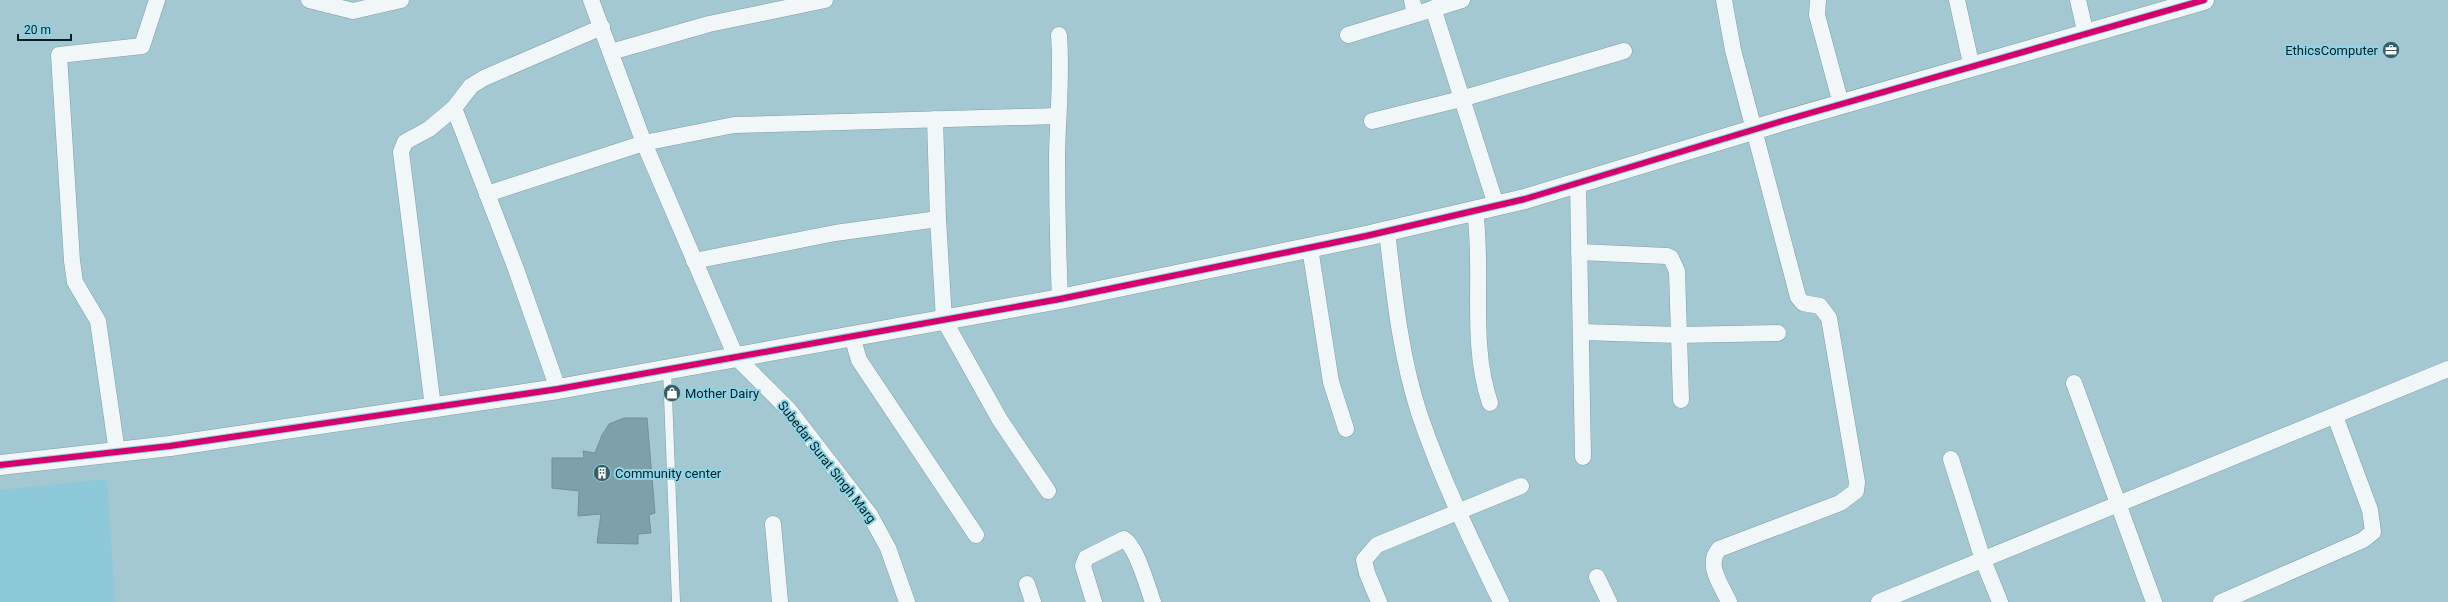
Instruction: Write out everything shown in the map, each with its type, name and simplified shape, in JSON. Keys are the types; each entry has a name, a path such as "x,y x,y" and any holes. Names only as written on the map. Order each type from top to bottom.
{"street":[{"path":"117,452 98,320 75,282 72,261 59,55 142,46 157,0"},
{"path":"309,0 353,12 401,0"},
{"path":"591,0 644,143 736,357"},
{"path":"611,52 709,24 825,0"},
{"path":"1348,35 1414,7 1433,8 1462,0"},
{"path":"1724,0 1733,50 1798,297 1802,303 1820,306 1829,318 1856,491 1840,503 1718,549 1714,555 1713,564 1729,602"},
{"path":"1818,0 1818,15 1841,104"},
{"path":"1957,0 1972,68"},
{"path":"2078,0 2086,35"},
{"path":"0,465 117,452 558,389 1060,300 1310,248 1475,211 1578,183 1841,104 1972,68 2204,0"},
{"path":"1433,8 1496,205"},
{"path":"433,408 401,152 405,142 429,129 454,108 471,86 484,78 602,27"},
{"path":"1059,35 1062,74 1058,116 1057,203 1060,300"},
{"path":"1372,121 1461,99 1624,51"},
{"path":"454,108 558,389"},
{"path":"487,194 644,143 734,124 1058,116"},
{"path":"935,119 938,219 944,320 1000,420 1048,491"},
{"path":"1578,183 1582,332 1583,457"},
{"path":"1475,211 1479,250 1479,349 1483,381 1490,403"},
{"path":"694,261 835,233 938,219"},
{"path":"1387,231 1398,323 1419,412 1456,511 1501,602"},
{"path":"1310,248 1331,382 1346,429"},
{"path":"1579,252 1667,256 1671,258 1677,271 1681,400"},
{"path":"1582,332 1678,335 1778,333"},
{"path":"852,336 859,360 976,535"},
{"name":"Subedar Surat Singh Marg","path":"736,357 789,410 870,515 888,548 903,601"},
{"path":"1879,602 2448,369"},
{"path":"2074,382 2120,504 2154,602"},
{"path":"2221,602 2363,540 2373,532 2370,510 2335,416"},
{"path":"1951,459 1983,560 2000,602"},
{"path":"1379,602 1367,574 1364,560 1377,545 1456,511 1521,486"},
{"path":"773,524 780,602"},
{"path":"1094,602 1083,566 1086,558 1124,539 1128,542 1133,551 1153,602"},
{"path":"1597,577 1609,602"},
{"path":"1027,584 1033,602"}],"lane":[{"path":"667,370 676,602"}],"shaded area":[{"path":"107,479 115,602 0,602 0,490"}],"building":[{"name":"Community center","path":"624,418 647,418 655,513 649,515 651,533 638,534 638,544 597,543 601,514 578,516 579,491 552,488 552,458 584,458 583,451 595,453 602,435 609,424"}],"cycle path":[{"path":"0,465 170,446 558,389 1060,299 1366,236 1525,199 1779,122 2204,0"}],"place":[{"name":"EthicsComputer","path":"2391,50"},
{"name":"Mother Dairy","path":"672,393"},
{"name":"Community center","path":"602,473"}]}
